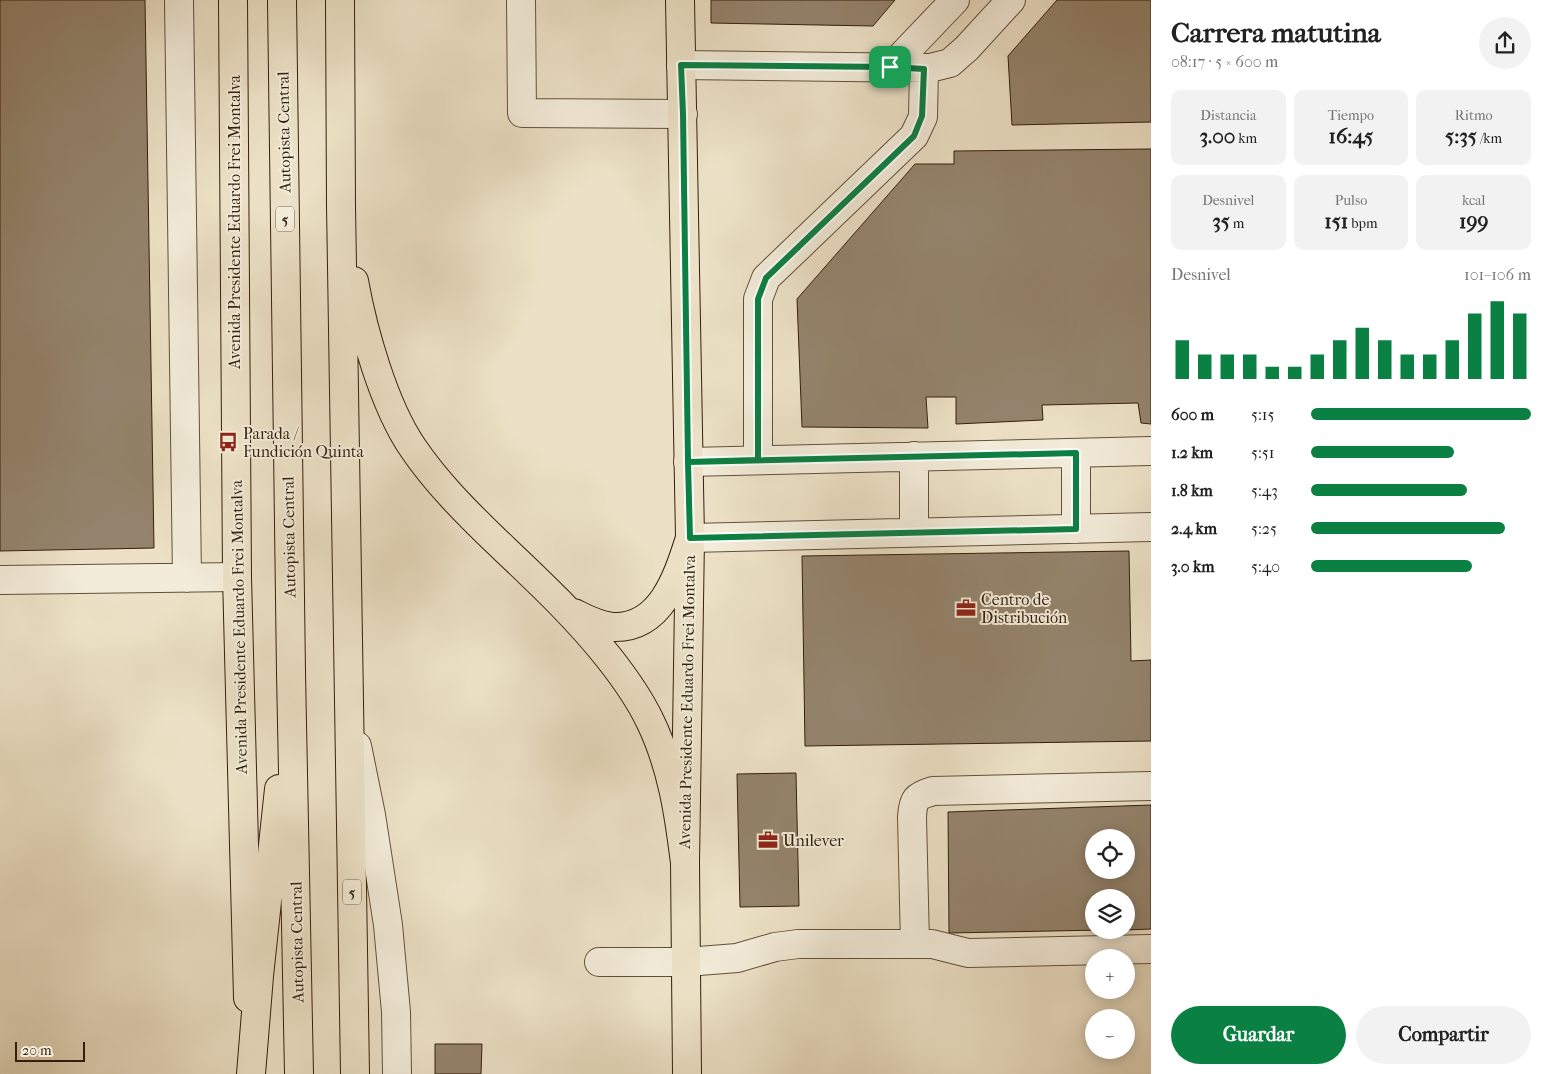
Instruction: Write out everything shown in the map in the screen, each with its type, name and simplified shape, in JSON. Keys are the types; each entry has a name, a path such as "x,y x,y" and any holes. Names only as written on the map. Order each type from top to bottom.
{"main road":[{"name":"Avenida Presidente Eduardo Frei Montalva","path":"233,0 237,577 250,1074"},
{"name":"Autopista Central","path":"282,0 291,673 299,1074"},
{"name":"5","path":"340,0 341,205 356,1074"},
{"name":"Avenida Presidente Eduardo Frei Montalva","path":"680,0 690,538 685,863 686,1074"},
{"path":"341,205 355,287 363,321 377,369 396,420 416,453 448,492 568,610 618,670 650,720 660,745 672,783 685,863"},
{"path":"568,610 590,621 613,627 631,624 644,618 662,603 672,586 678,575 690,538"},
{"path":"250,1074 291,673"}],"lane":[{"path":"179,0 187,578"},
{"path":"521,0 522,113 683,114"},
{"path":"890,67 955,0"},
{"path":"681,65 924,69 950,63 968,48 1011,0"},
{"path":"758,460 758,299 766,278 914,136 922,116 924,69"},
{"path":"688,462 1151,451"},
{"path":"1076,453 1076,529"},
{"path":"914,456 914,532"},
{"path":"690,538 1151,527"},
{"path":"0,580 237,577"},
{"path":"350,710 371,815 388,924 396,1012 397,1074"},
{"path":"915,944 912,817 913,804 919,795 933,791 1151,786"},
{"path":"599,962 686,962 737,958 775,947 798,944 932,944 968,954 1151,949"}],"building":[{"path":"0,0 145,0 154,548 0,551"},
{"path":"711,0 895,0 873,26 711,23"},
{"path":"1057,0 1151,0 1151,122 1012,125 1008,56"},
{"path":"1151,149 1151,424 1141,423 1138,403 1042,405 1043,420 956,424 956,397 926,397 928,428 802,427 797,299 915,164 954,164 954,151"},
{"name":"Centro de Distribución","path":"1129,551 1131,661 1151,660 1151,741 805,746 802,556"},
{"name":"Unilever","path":"796,773 799,906 740,907 737,774"},
{"path":"1151,805 1151,929 1135,930 1135,889 1085,889 1085,930 949,933 948,812"},
{"path":"435,1044 482,1044 481,1074 435,1074"}],"place":[{"name":"Parada / Fundición Quinta","path":"228,442"},
{"name":"Centro de Distribución","path":"966,608"},
{"name":"Unilever","path":"768,840"}],"route":[{"path":"890,67 681,65 688,462 1076,453 1076,529 690,538 688,462 758,460 758,299 766,278 914,136 922,116 924,69 890,67"}]}
